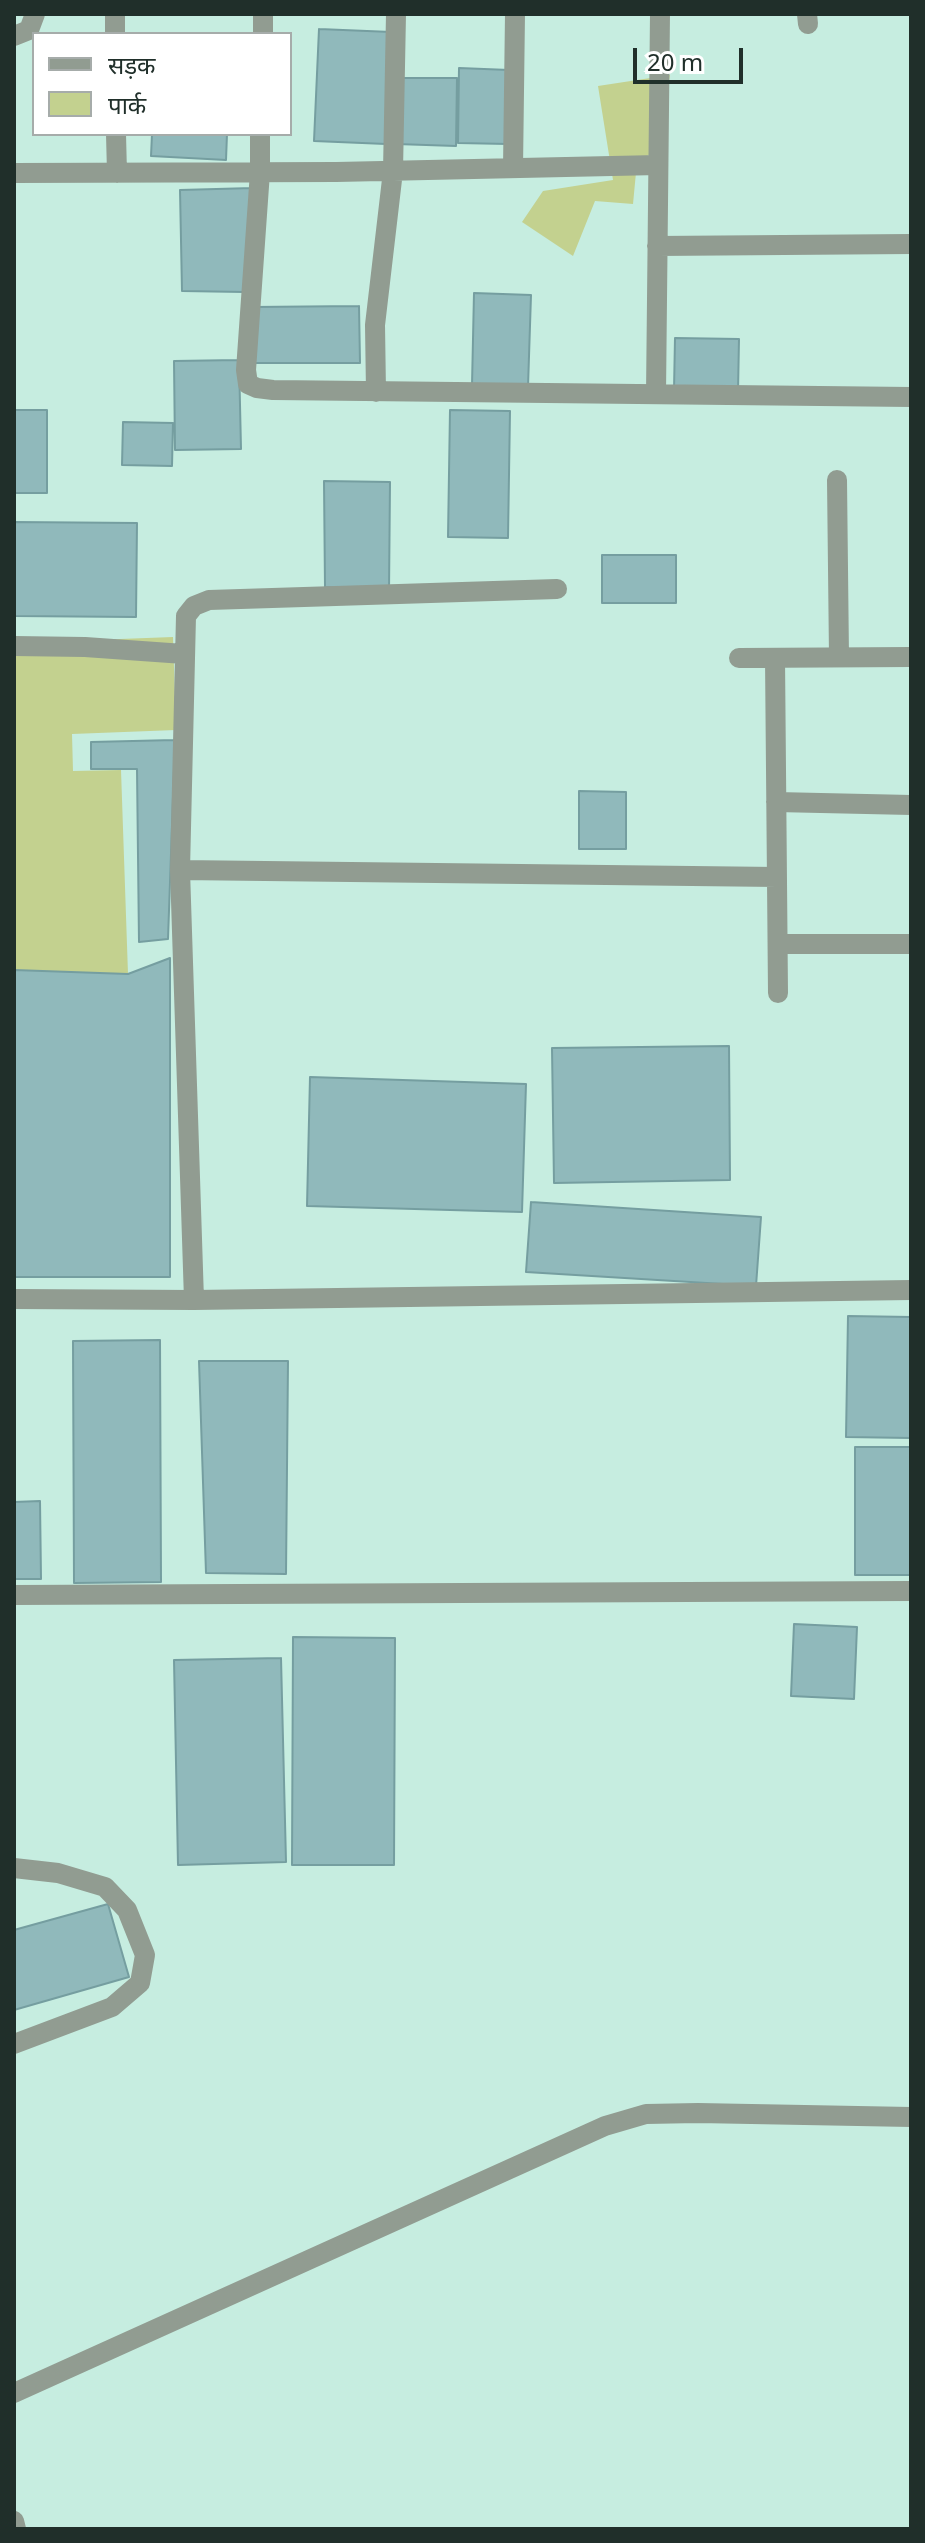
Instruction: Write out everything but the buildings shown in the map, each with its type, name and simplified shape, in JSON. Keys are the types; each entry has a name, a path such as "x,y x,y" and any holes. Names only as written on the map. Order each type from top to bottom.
{"street":[{"path":"14,36 29,30 35,14"},
{"path":"376,392 375,325 393,171 396,14"},
{"path":"513,168 515,14"},
{"path":"656,394 660,14"},
{"path":"116,136 117,173"},
{"path":"260,136 246,370 248,384 273,390 911,397"},
{"path":"14,173 393,171 658,165"},
{"path":"657,246 911,244"},
{"path":"837,480 839,657"},
{"path":"194,1300 180,870 186,616 194,606 209,600 557,589"},
{"path":"14,646 184,654"},
{"path":"739,658 911,657"},
{"path":"775,658 778,993"},
{"path":"776,802 911,805"},
{"path":"180,870 777,877"},
{"path":"778,944 911,944"},
{"path":"14,1299 194,1300 911,1290"},
{"path":"14,1595 911,1591"},
{"path":"14,1868 58,1873 105,1887 127,1910 145,1955 140,1983 112,2007 14,2044"},
{"path":"14,2393 605,2126 646,2114 911,2117"},
{"path":"14,2521 16,2529"}],"green space":[{"path":"670,75 657,150 637,162 633,204 595,201 573,256 522,222 543,191 613,180 598,86"},
{"path":"173,637 176,730 72,734 73,771 121,770 128,974 14,978 14,643"}]}
